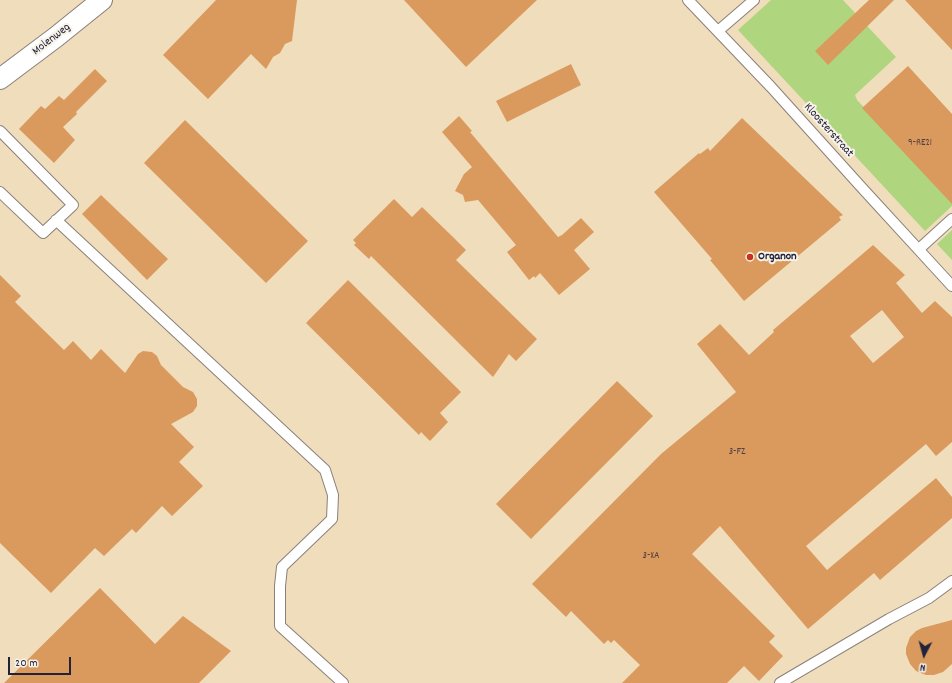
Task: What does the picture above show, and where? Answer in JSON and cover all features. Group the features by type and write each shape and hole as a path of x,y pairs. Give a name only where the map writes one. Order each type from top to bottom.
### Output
{"street":[{"name":"Molenweg","path":"0,79 102,0"}],"lane":[{"name":"Kloosterstraat","path":"688,0 771,87 952,286"},
{"path":"718,31 754,0"},
{"path":"0,131 73,205 43,232 0,192"},
{"path":"918,250 952,219"},
{"path":"56,220 325,470 333,495 332,519 282,567 280,586 280,626 343,683"},
{"path":"780,683 889,619 929,598 952,581"}],"green space":[{"path":"771,0 843,0 896,57 855,95 857,100 952,200 952,206 925,231 738,30"},
{"path":"952,230 952,260 937,244"}],"building":[{"path":"216,0 297,0 292,41 285,44 280,53 273,57 266,69 251,54 208,99 163,55"},
{"path":"404,0 537,0 466,67"},
{"path":"869,0 894,0 828,65 815,51"},
{"path":"905,0 952,0 952,50"},
{"path":"571,64 581,85 507,122 496,101"},
{"path":"908,66 952,114 952,204 862,108"},
{"path":"95,69 107,81 63,127 75,140 54,163 19,129 41,106 45,109 59,96 64,100"},
{"path":"459,116 472,131 470,132 558,237 581,218 594,232 574,250 590,269 559,295 540,273 535,278 534,276 529,280 507,252 516,245 478,200 465,202 463,195 455,191 464,174 472,167 442,132"},
{"path":"742,118 843,215 839,217 841,220 744,301 710,260 712,259 654,192 699,153 700,154 708,148 710,151"},
{"path":"185,120 308,241 266,283 144,163"},
{"path":"101,195 168,259 147,280 82,214"},
{"path":"394,199 412,217 422,207 455,239 466,250 456,260 537,339 516,361 509,354 493,377 371,256 369,259 354,245 356,243 353,240"},
{"path":"873,245 905,275 896,283 922,313 935,301 952,317 952,442 936,456 926,444 806,546 827,570 936,478 952,497 952,518 880,580 874,573 808,629 720,526 692,554 775,636 769,642 783,656 759,681 744,666 727,683 622,683 640,665 614,640 611,643 608,640 604,644 571,611 566,617 532,584 661,454 736,392 697,344 720,324 749,355 774,332 773,330","holes":["882,310 904,337 873,363 850,336"]},
{"path":"0,275 21,296 15,302 64,350 73,341 91,360 101,349 125,373 138,354 143,351 152,352 157,356 161,365 183,387 193,392 197,399 197,406 193,412 171,424 194,447 179,462 203,486 172,516 162,506 136,533 132,529 104,556 95,548 51,593 0,543"},
{"path":"348,280 461,392 440,413 448,422 430,441 421,432 419,435 306,323"},
{"path":"617,381 653,416 531,539 496,504"},
{"path":"100,588 155,644 183,616 231,651 199,683 4,683"},
{"path":"952,620 952,664 943,672 934,675 926,675 916,671 910,664 906,654 906,648 910,637 922,628"}],"place":[{"name":"Organon","path":"750,257"}]}
